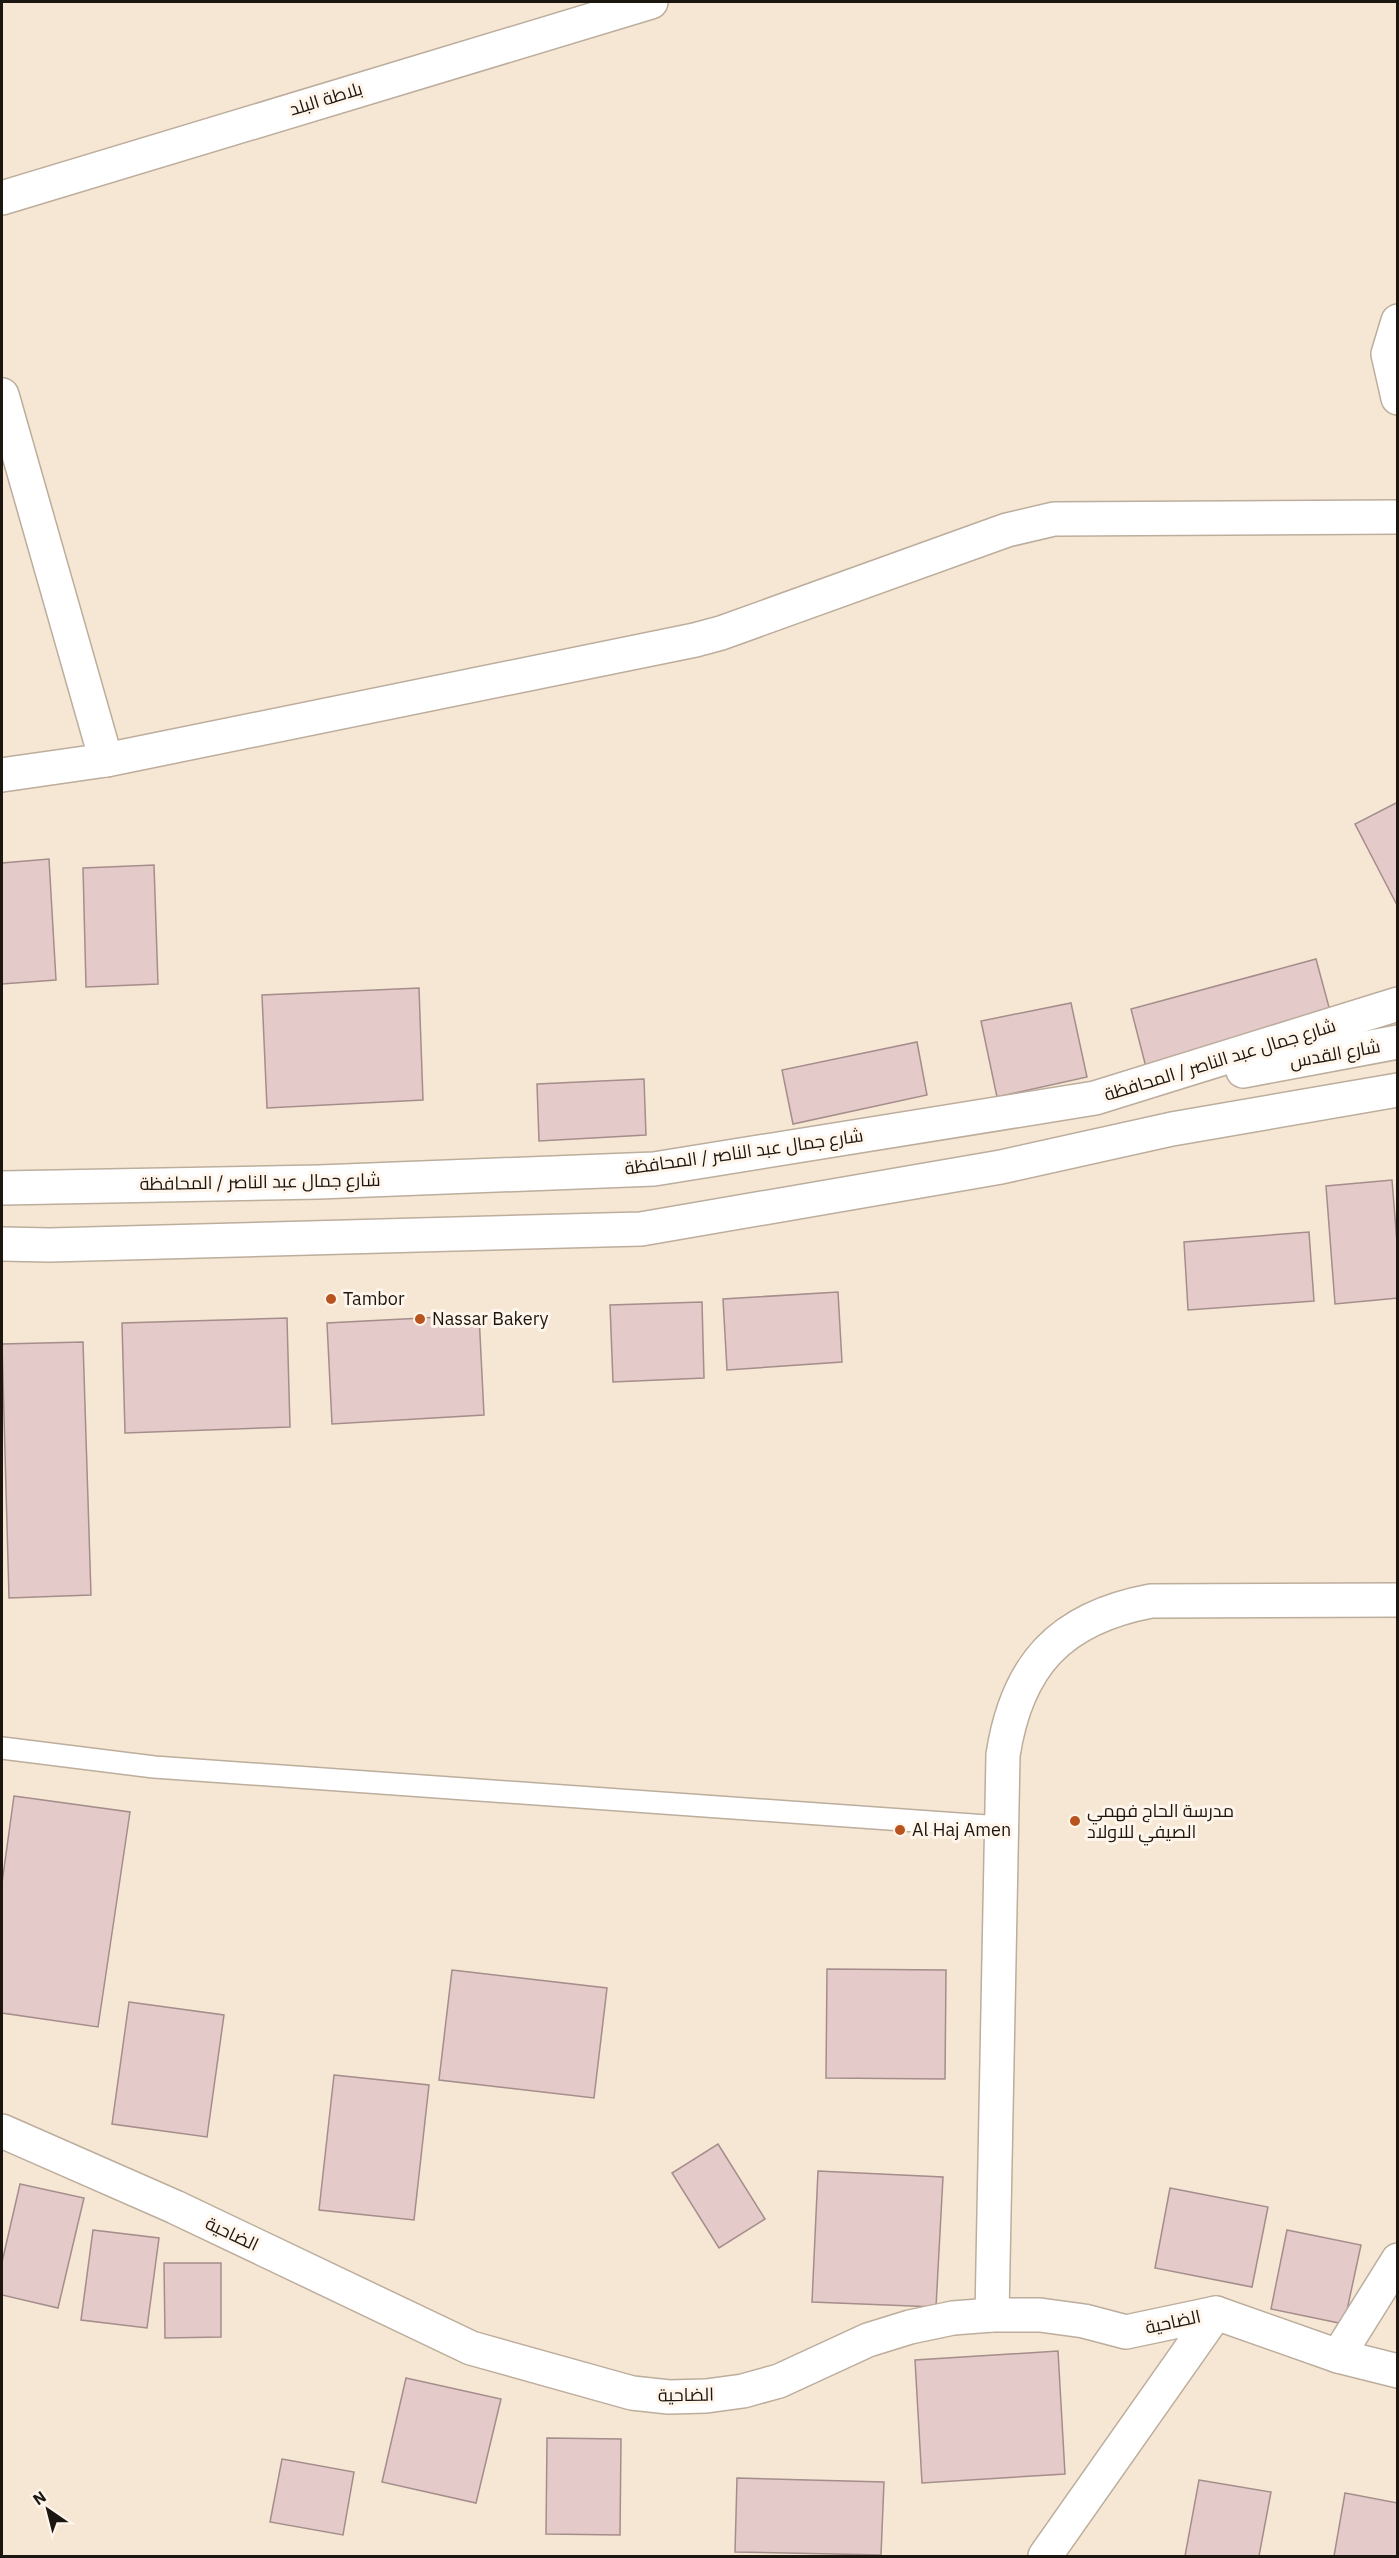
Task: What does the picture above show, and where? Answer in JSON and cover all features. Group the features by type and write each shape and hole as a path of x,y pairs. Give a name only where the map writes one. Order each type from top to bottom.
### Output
{"street":[{"name":"بلاطة البلد","path":"2,198 641,3"},
{"path":"1398,321 1388,354 1398,398"},
{"path":"2,395 106,760"},
{"path":"2,775 106,760 695,640 721,633 1007,530 1054,519 1398,517"},
{"name":"شارع جمال عبد الناصر / المحافظة","path":"2,1188 319,1182 654,1168 1095,1098 1398,1004"},
{"name":"شارع القدس","path":"1095,1098 1398,1042"},
{"path":"2,1244 50,1245 641,1229 1000,1167 1172,1129 1398,1090"},
{"path":"992,2315 1003,1755 1008,1722 1017,1695 1044,1656 1072,1630 1096,1616 1123,1606 1151,1601 1398,1600"},
{"name":"الضاحية","path":"2,2131 175,2207 471,2348 632,2394 669,2397 706,2396 743,2391 779,2381 868,2340 910,2327 953,2318 992,2315 1040,2315 1084,2321 1126,2332 1216,2313 1338,2356 1398,2371"},
{"path":"1338,2356 1398,2260"},
{"path":"1045,2556 1216,2313"}],"lane":[{"path":"2,1748 154,1767 1001,1827"}],"building":[{"path":"1398,802 1398,907 1355,824"},
{"path":"49,859 56,980 2,984 2,863"},
{"path":"154,865 158,984 86,987 83,868"},
{"path":"1316,959 1333,1022 1147,1071 1131,1009"},
{"path":"419,988 423,1100 267,1108 262,995"},
{"path":"1071,1003 1087,1077 997,1097 981,1021"},
{"path":"917,1042 927,1095 793,1124 782,1070"},
{"path":"644,1079 646,1135 539,1141 537,1084"},
{"path":"1392,1180 1398,1255 1398,1298 1335,1304 1326,1186"},
{"path":"1309,1232 1314,1301 1188,1310 1184,1242"},
{"path":"838,1292 842,1362 727,1370 723,1299"},
{"path":"702,1302 704,1378 613,1382 610,1305"},
{"path":"479,1315 484,1415 332,1424 327,1323"},
{"path":"287,1318 290,1427 125,1433 122,1323"},
{"path":"83,1342 91,1595 9,1598 2,1344"},
{"path":"14,1796 130,1812 98,2027 2,2013 2,1883"},
{"path":"827,1969 946,1970 945,2079 826,2078"},
{"path":"452,1970 607,1988 594,2098 439,2080"},
{"path":"129,2002 224,2015 207,2137 112,2124"},
{"path":"334,2075 429,2085 414,2220 319,2210"},
{"path":"718,2144 765,2219 719,2248 672,2173"},
{"path":"818,2171 943,2177 936,2307 812,2302"},
{"path":"20,2184 84,2198 58,2308 2,2295 2,2262"},
{"path":"1170,2188 1268,2207 1252,2287 1155,2268"},
{"path":"93,2230 159,2238 147,2328 81,2320"},
{"path":"1287,2230 1361,2245 1344,2324 1271,2309"},
{"path":"164,2263 221,2263 221,2337 165,2338"},
{"path":"1058,2351 1065,2474 922,2483 915,2360"},
{"path":"406,2378 501,2399 476,2503 382,2482"},
{"path":"547,2438 621,2439 620,2535 546,2534"},
{"path":"282,2459 354,2472 343,2535 270,2522"},
{"path":"737,2478 884,2482 881,2555 735,2552"},
{"path":"1199,2480 1271,2492 1259,2556 1185,2556"},
{"path":"1345,2493 1398,2503 1398,2556 1334,2556"}],"place":[{"name":"Tambor","path":"331,1299"},
{"name":"Nassar Bakery","path":"420,1319"},
{"name":"مدرسة الحاج فهمي الصيفي للاولاد","path":"1075,1821"},
{"name":"Al Haj Amen","path":"900,1830"}]}
